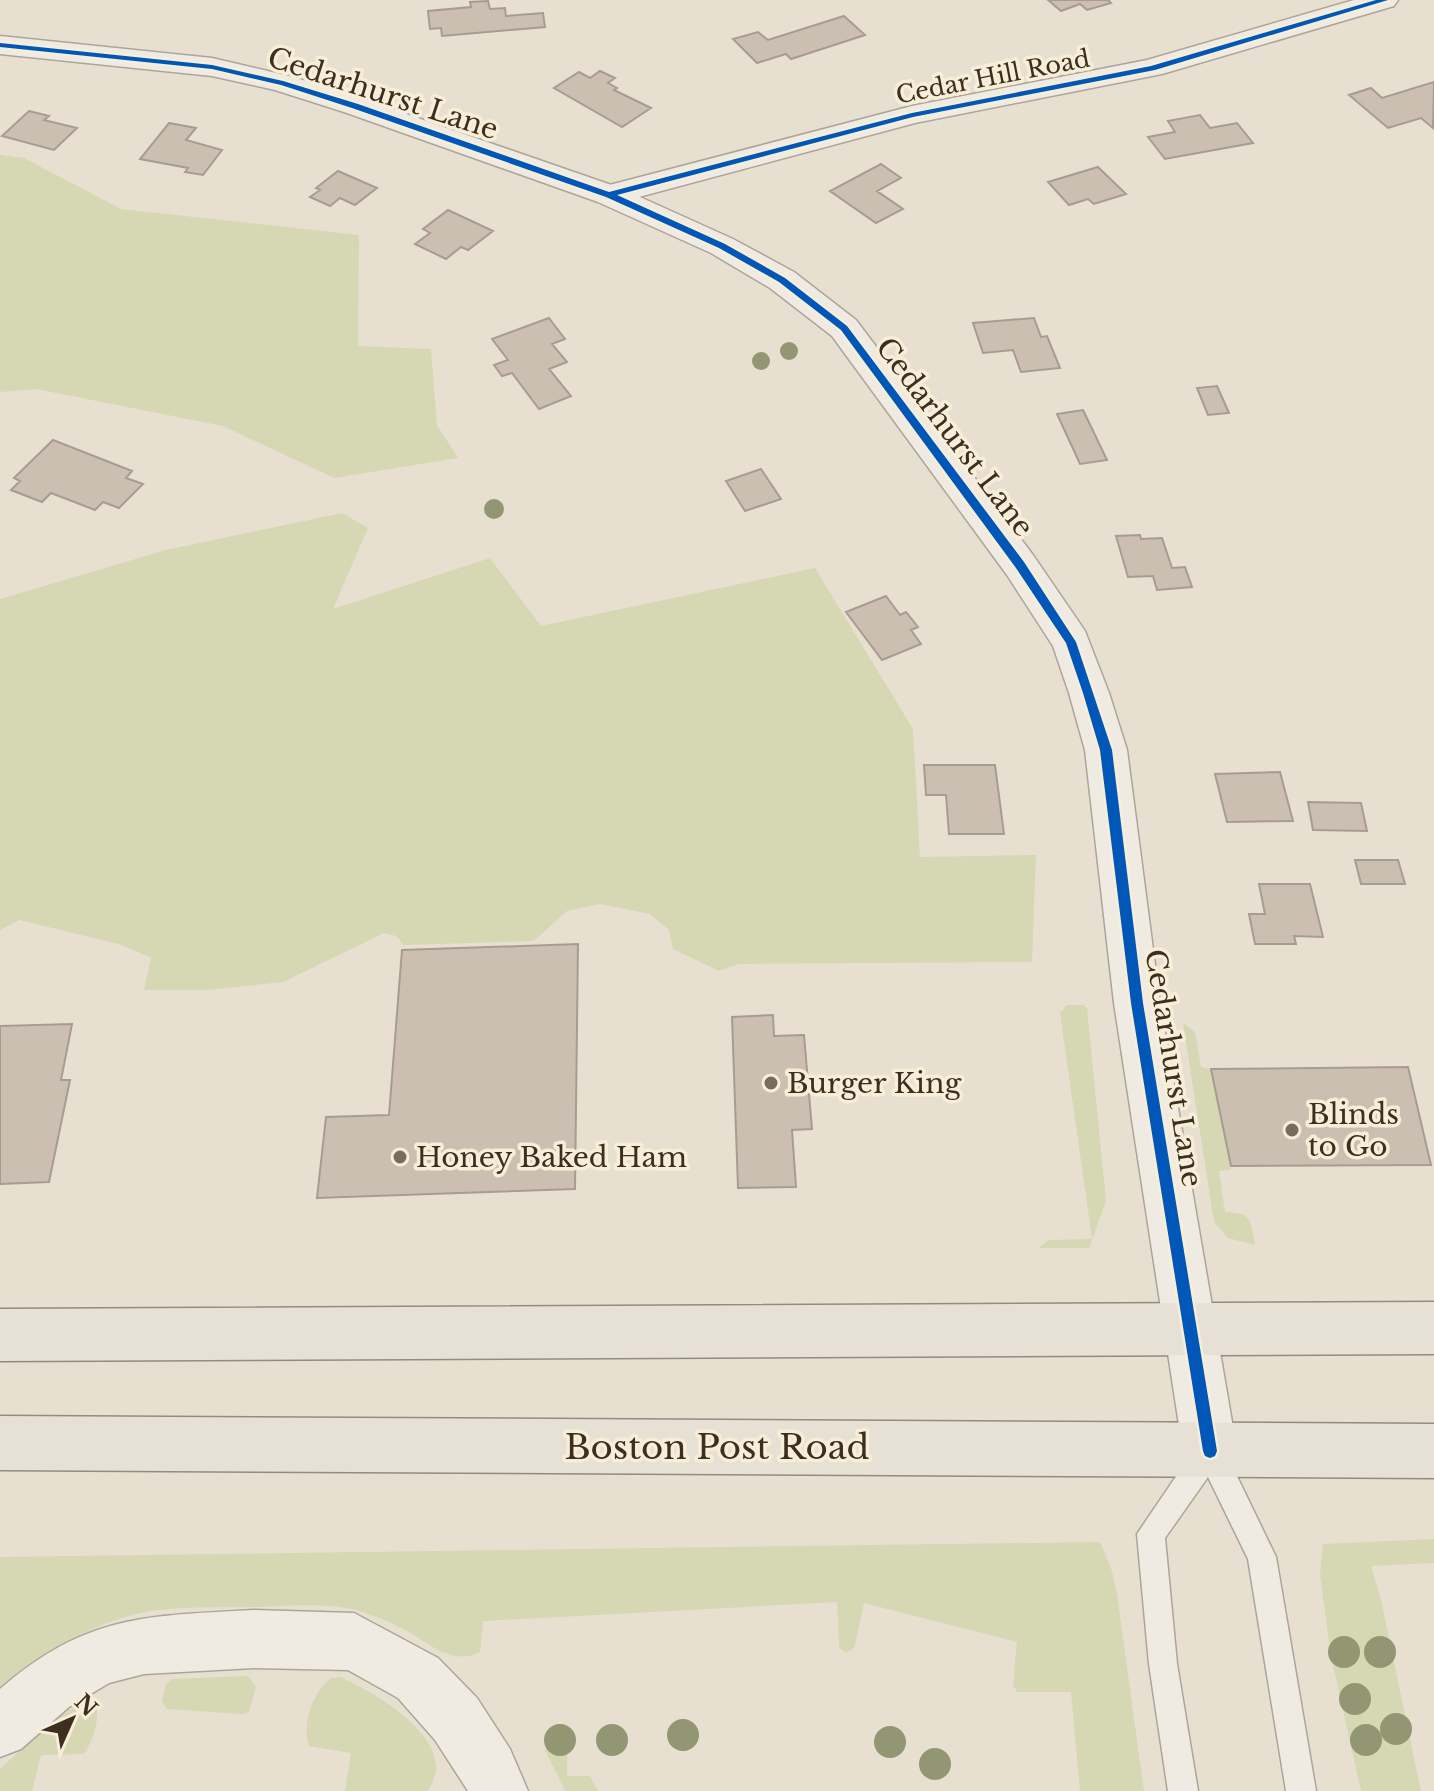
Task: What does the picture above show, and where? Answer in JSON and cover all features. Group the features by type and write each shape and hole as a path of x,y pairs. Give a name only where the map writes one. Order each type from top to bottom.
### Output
{"main road":[{"path":"0,1335 1434,1328"},
{"name":"Boston Post Road","path":"0,1443 1434,1451"}],"street":[{"name":"Cedar Hill Road","path":"609,195 912,115 1152,68 1384,0"},
{"name":"Cedarhurst Lane","path":"0,45 212,67 283,83 609,195 722,246 770,273 844,328 1020,565 1071,642 1106,750 1137,1003 1210,1451"},
{"path":"0,1728 48,1686 98,1657 144,1645 254,1639 354,1642 418,1678 456,1719 489,1770 498,1791"}],"lane":[{"path":"1183,1791 1163,1664 1151,1534 1210,1451 1262,1557 1301,1791"}],"green space":[{"path":"0,155 24,158 121,209 359,235 358,346 431,349 437,425 458,458 334,478 223,426 36,389 0,392"},
{"path":"342,513 368,528 333,609 490,558 541,626 815,568 913,729 920,857 1036,855 1032,962 739,964 719,971 673,949 669,930 650,914 600,904 567,911 534,941 404,945 396,936 384,933 283,982 208,990 144,990 151,958 119,944 19,920 0,930 0,599 166,550"},
{"path":"1067,1005 1087,1008 1106,1201 1089,1248 1039,1248 1048,1240 1092,1239 1060,1013"},
{"path":"1183,1023 1195,1032 1201,1067 1211,1069 1231,1170 1219,1171 1225,1212 1241,1214 1249,1220 1255,1245 1228,1238 1214,1222"},
{"path":"1434,1539 1434,1563 1371,1566 1421,1791 1361,1791 1331,1656 1320,1575 1323,1544"},
{"path":"1100,1542 1117,1594 1144,1791 1080,1791 1071,1692 1017,1692 1013,1685 1017,1642 864,1603 854,1648 846,1653 839,1647 837,1602 483,1621 480,1652 469,1656 440,1651 384,1620 341,1607 306,1605 159,1610 125,1617 86,1632 33,1663 0,1688 0,1557"},
{"path":"248,1676 256,1687 249,1712 167,1709 162,1701 166,1684 172,1679"},
{"path":"340,1677 394,1708 425,1738 434,1756 435,1773 427,1791 345,1791 351,1753 309,1746 308,1718 314,1700 324,1684 331,1678"},
{"path":"89,1699 94,1701 97,1721 84,1754 41,1755 32,1791 0,1791 0,1769 52,1721"},
{"path":"568,1725 567,1776 590,1776 598,1791 565,1791 545,1750 554,1731"}],"building":[{"path":"1048,0 1108,0 1111,3 1087,10 1080,4 1061,11"},
{"path":"488,1 490,9 505,8 506,16 543,13 545,27 442,36 441,28 430,29 428,11 471,7 470,2"},
{"path":"844,16 865,35 791,59 786,54 757,63 733,39 758,32 768,40"},
{"path":"600,71 615,78 608,83 617,88 614,90 651,108 622,127 554,88 579,72 590,78"},
{"path":"1434,82 1433,128 1421,118 1388,128 1349,95 1371,88 1382,98"},
{"path":"29,111 49,116 44,120 77,128 54,150 2,136"},
{"path":"1200,115 1210,128 1237,123 1253,143 1165,159 1148,137 1175,132 1168,121"},
{"path":"169,123 196,128 186,140 222,150 203,175 185,172 188,168 140,159"},
{"path":"881,164 901,178 877,191 903,209 876,223 830,191"},
{"path":"1098,167 1126,194 1094,204 1088,199 1069,205 1048,182"},
{"path":"338,171 377,188 355,205 340,198 330,206 310,197 320,190 316,188"},
{"path":"448,210 493,231 468,250 461,247 446,259 415,244 430,233 423,229"},
{"path":"549,318 565,339 552,344 567,362 549,369 571,396 539,409 512,373 502,376 494,365 508,360 492,339"},
{"path":"1034,318 1041,337 1047,336 1060,368 1021,372 1013,350 983,353 973,323"},
{"path":"1217,386 1229,413 1208,415 1197,388"},
{"path":"1083,410 1107,460 1080,464 1057,414"},
{"path":"53,440 132,471 126,478 143,484 119,508 103,502 95,510 51,493 42,502 11,490 20,481 14,478"},
{"path":"761,469 781,499 745,511 726,481"},
{"path":"1140,535 1141,539 1162,538 1172,568 1185,567 1192,587 1157,590 1153,576 1128,577 1116,536"},
{"path":"886,596 900,615 906,612 918,627 911,630 921,644 882,660 846,612"},
{"path":"924,765 995,765 1004,834 949,834 946,795 926,795"},
{"path":"1280,772 1293,821 1227,822 1215,774"},
{"path":"1308,802 1361,803 1367,831 1313,830"},
{"path":"1355,860 1398,860 1405,884 1361,884"},
{"path":"1259,884 1310,884 1323,937 1294,936 1296,944 1255,944 1249,914 1265,914"},
{"path":"578,944 575,1189 317,1198 326,1117 389,1115 402,950"},
{"name":"Burger King","path":"773,1015 774,1036 804,1035 812,1129 792,1130 796,1187 738,1188 732,1017"},
{"path":"72,1024 61,1080 70,1080 49,1182 0,1184 0,1026"},
{"path":"1408,1067 1431,1165 1231,1166 1211,1069"}],"cycle path":[{"path":"609,195 912,115 1152,68 1384,0"},
{"path":"0,45 212,67 283,83 355,106 609,195 722,246 782,280 844,328 1020,565 1071,642 1089,693 1106,750 1137,1003 1210,1451"}],"place":[{"name":"Burger King","path":"771,1083"},
{"name":"Blinds to Go","path":"1292,1130"},
{"name":"Honey Baked Ham","path":"400,1157"}]}
